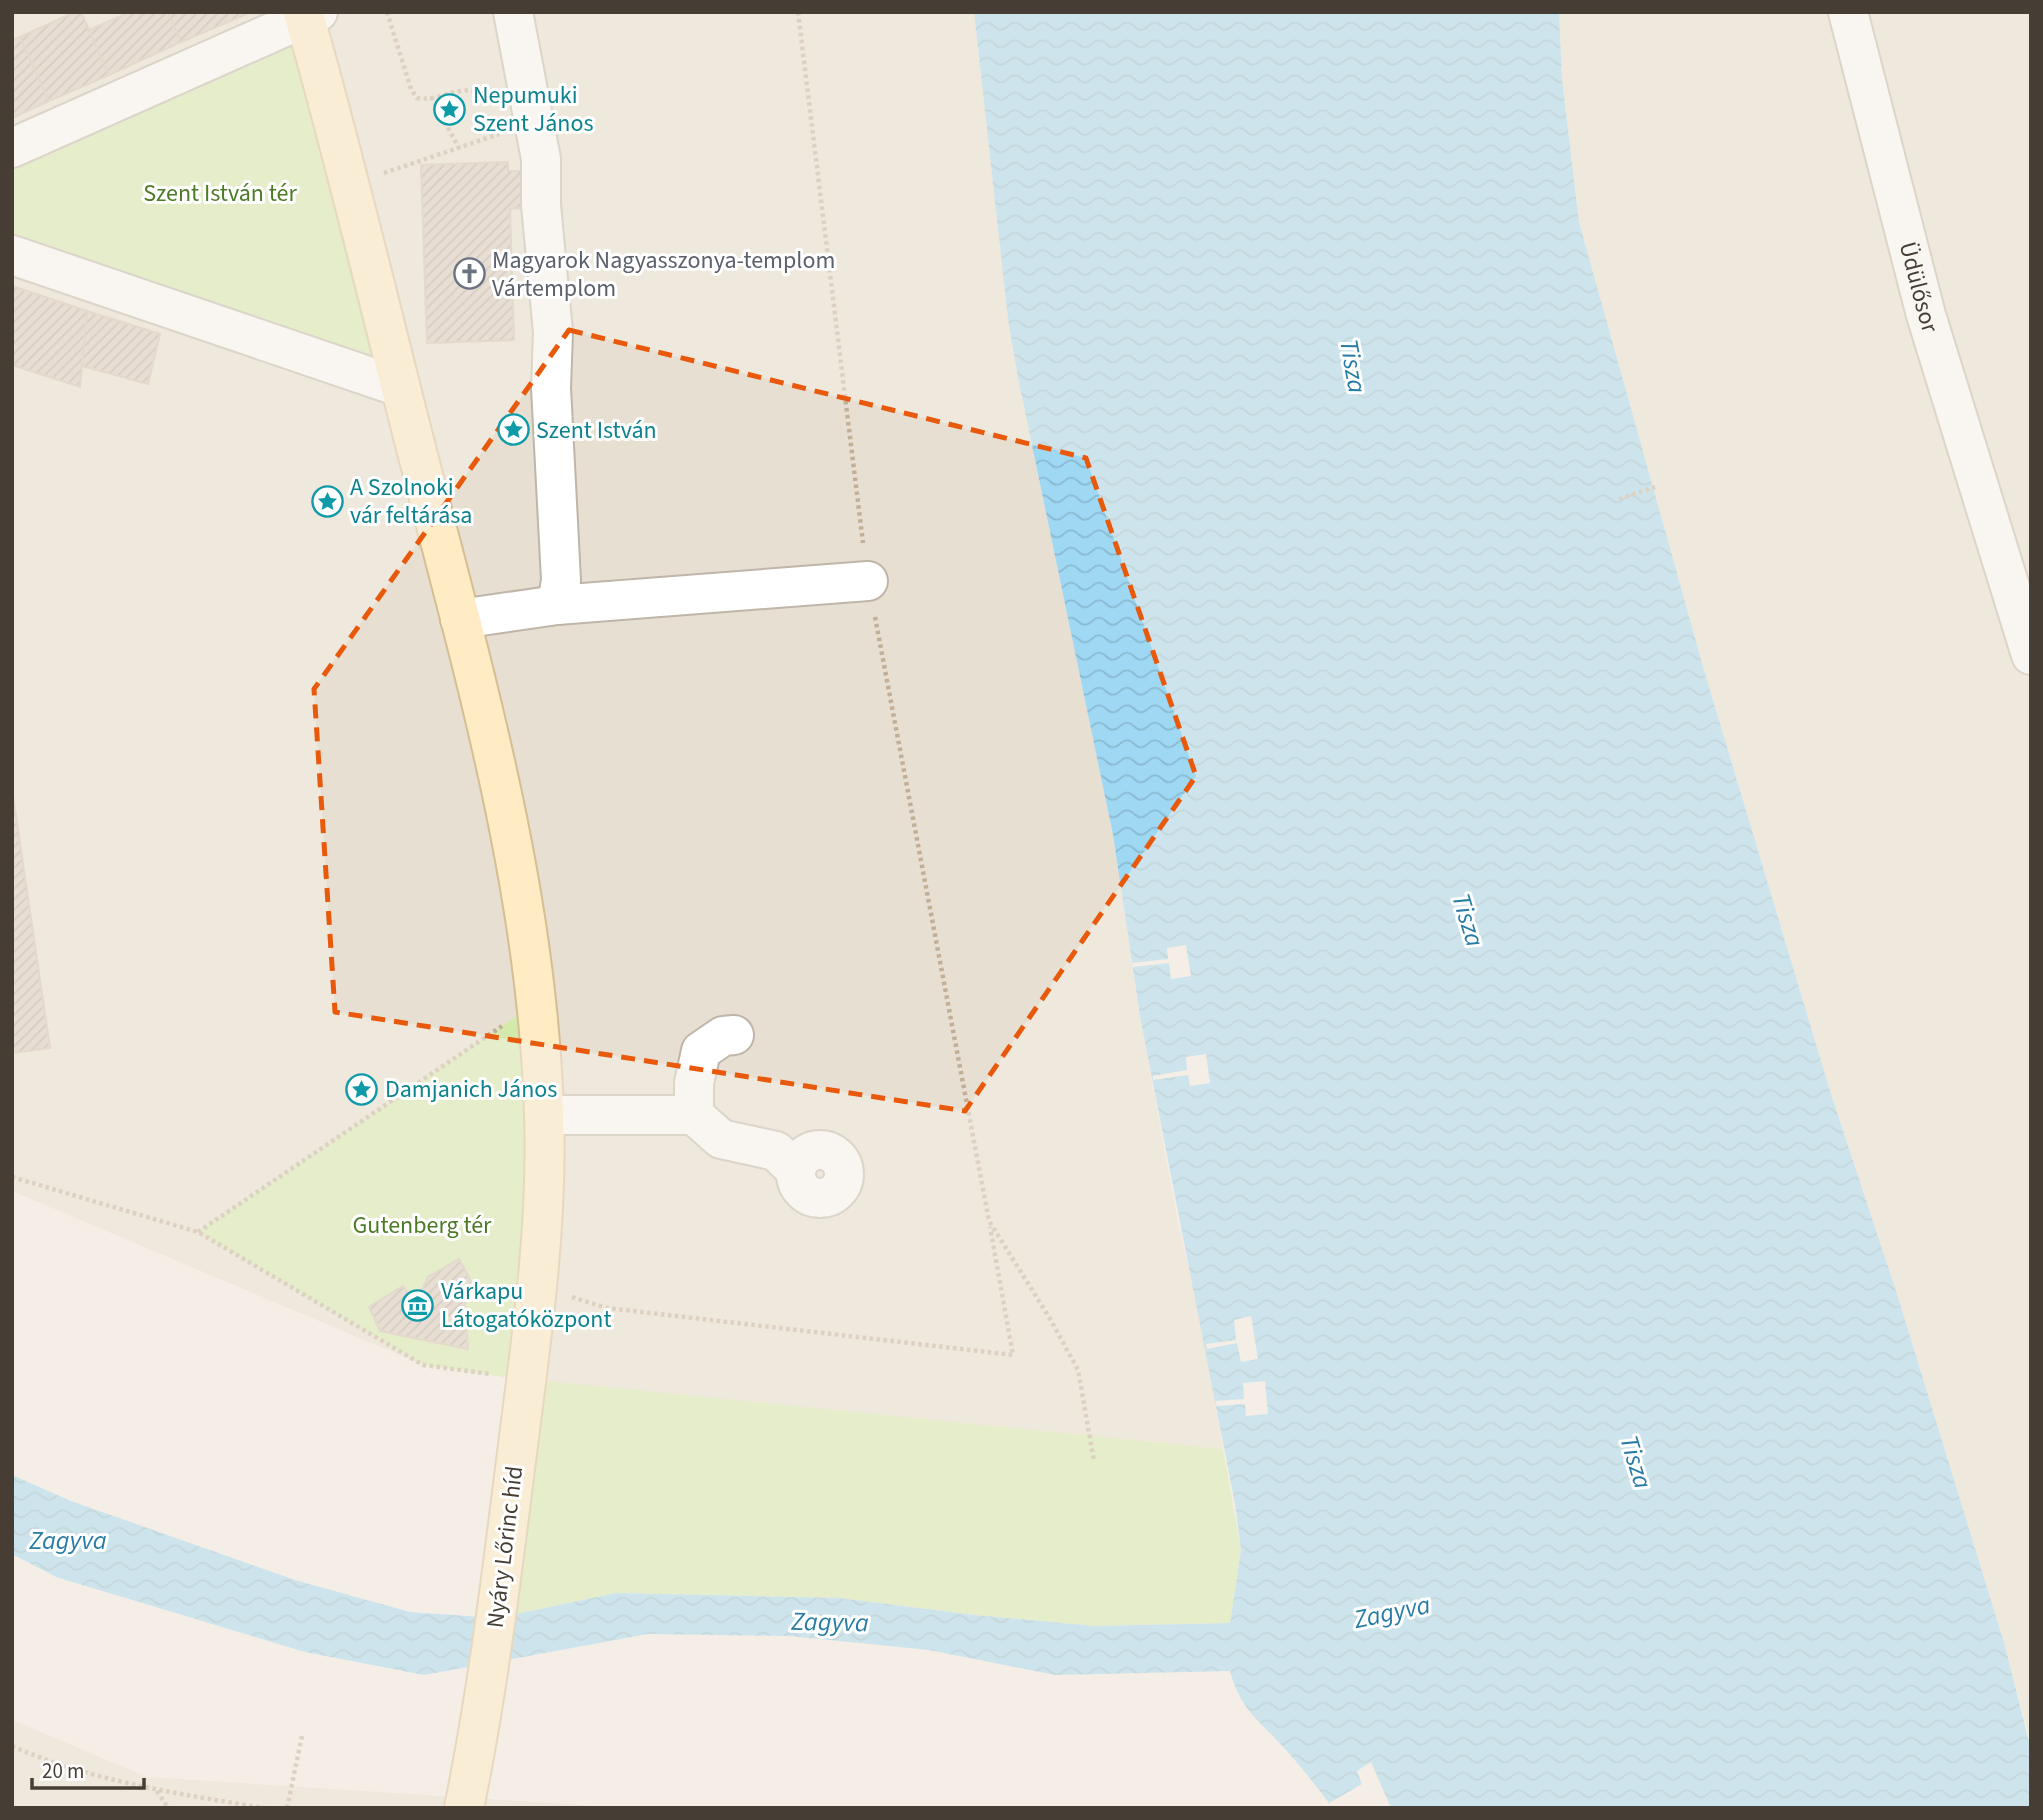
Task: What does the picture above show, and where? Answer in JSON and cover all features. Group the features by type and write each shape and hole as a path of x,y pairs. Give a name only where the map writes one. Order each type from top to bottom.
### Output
{"main road":[{"path":"309,14 347,185 460,619 512,841 537,1002 545,1115 544,1210 526,1380"},
{"name":"Nyáry Lőrinc híd","path":"464,1808 484,1715 526,1380"}],"street":[{"path":"513,12 539,138 552,331 551,388 561,580 556,606"},
{"name":"Üdülősor","path":"1848,12 1926,315 2015,554 2031,654"},
{"path":"12,148 309,14"},
{"path":"12,255 400,387"},
{"path":"460,619 556,606 868,581"},
{"path":"694,1115 694,1083 701,1051 723,1036 734,1035"},
{"path":"545,1115 694,1115 720,1139 776,1150 796,1171"}],"path":[{"path":"387,12 413,94 417,98 457,90 473,90 492,99"},
{"path":"607,1308 1013,1355 868,581 798,12"},
{"path":"431,97 459,148"},
{"path":"347,185 509,130 539,138"},
{"path":"1619,499 1655,486"},
{"path":"198,1232 537,1002"},
{"path":"12,1177 198,1232 424,1365 526,1380"},
{"path":"989,1222 1049,1317 1078,1370 1094,1461"},
{"path":"287,1808 302,1736"},
{"path":"12,1746 41,1759 156,1790 264,1808"},
{"path":"156,1790 168,1808"}],"highlighted area":[{"path":"569,330 1086,458 1196,776 965,1111 335,1012 314,689"}],"shaded area":[{"path":"12,12 974,12 1008,319 1018,378 1113,835 1141,1022 1177,1218 1206,1344 1223,1449 526,1380 423,1365 12,1191"},
{"path":"1559,12 2031,12 2031,1743 2005,1646 1897,1294 1830,1091 1704,670 1579,222 1562,79"},
{"path":"12,1720 147,1777 627,1808 12,1808"}],"green space":[{"name":"Szent István tér","path":"305,18 400,387 12,255 12,148"},
{"name":"Gutenberg tér","path":"537,1002 526,1379 1223,1449 1241,1550 1230,1623 1095,1626 975,1615 839,1598 616,1593 497,1618 526,1380 423,1365 198,1232"}],"water":[{"path":"974,12 1559,12 1562,79 1579,222 1704,670 1830,1091 1897,1294 2005,1646 2031,1749 2031,1808 1333,1808 1297,1763 1245,1706 1230,1671 1055,1675 929,1650 789,1636 648,1634 424,1675 305,1652 56,1577 12,1554 12,1475 71,1501 295,1580 410,1612 497,1618 616,1593 839,1598 975,1615 1095,1626 1230,1623 1241,1550 1235,1504 1141,1022 1113,835 1018,378 1008,319"}],"pier":[{"path":"1186,945 1191,976 1171,979 1169,963 1133,967 1132,963 1168,959 1167,948"},
{"path":"1206,1054 1210,1083 1190,1086 1188,1075 1153,1080 1153,1076 1187,1070 1186,1057"},
{"path":"1251,1316 1258,1359 1241,1362 1237,1343 1207,1349 1206,1344 1236,1340 1234,1320"},
{"path":"1265,1381 1268,1414 1246,1416 1245,1404 1216,1406 1216,1401 1244,1399 1243,1383"},
{"path":"1371,1762 1391,1808 1333,1808 1329,1803 1362,1784 1357,1771"}],"building":[{"path":"75,12 81,12 109,75 49,101 20,37"},
{"path":"130,12 168,12 181,42 109,75 89,30"},
{"path":"168,12 249,12 249,13 181,42"},
{"path":"20,37 49,101 12,118 12,40"},
{"name":"Magyarok Nagyasszonya-templom Vártemplom","path":"508,162 508,171 526,171 527,208 510,209 514,340 427,343 421,165"},
{"path":"12,286 87,311 80,387 12,365"},
{"path":"87,311 160,334 148,384 82,366"},
{"path":"12,789 50,1048 12,1053"},
{"name":"Várkapu Látogatóközpont","path":"459,1259 471,1281 464,1291 468,1349 380,1331 369,1307 403,1286 416,1304 428,1277"}],"place":[{"name":"Nepumuki Szent János","path":"450,109"},
{"name":"Magyarok Nagyasszonya-templom Vártemplom","path":"469,274"},
{"name":"Szent István","path":"513,430"},
{"name":"A Szolnoki vár feltárása","path":"327,501"},
{"name":"Damjanich János","path":"362,1089"},
{"name":"Várkapu Látogatóközpont","path":"418,1305"}],"water label":[{"name":"Tisza","path":"1353,366"},
{"name":"Tisza","path":"1468,920"},
{"name":"Tisza","path":"1636,1462"},
{"name":"Zagyva","path":"68,1540"},
{"name":"Zagyva","path":"1392,1612"},
{"name":"Zagyva","path":"830,1622"}]}
